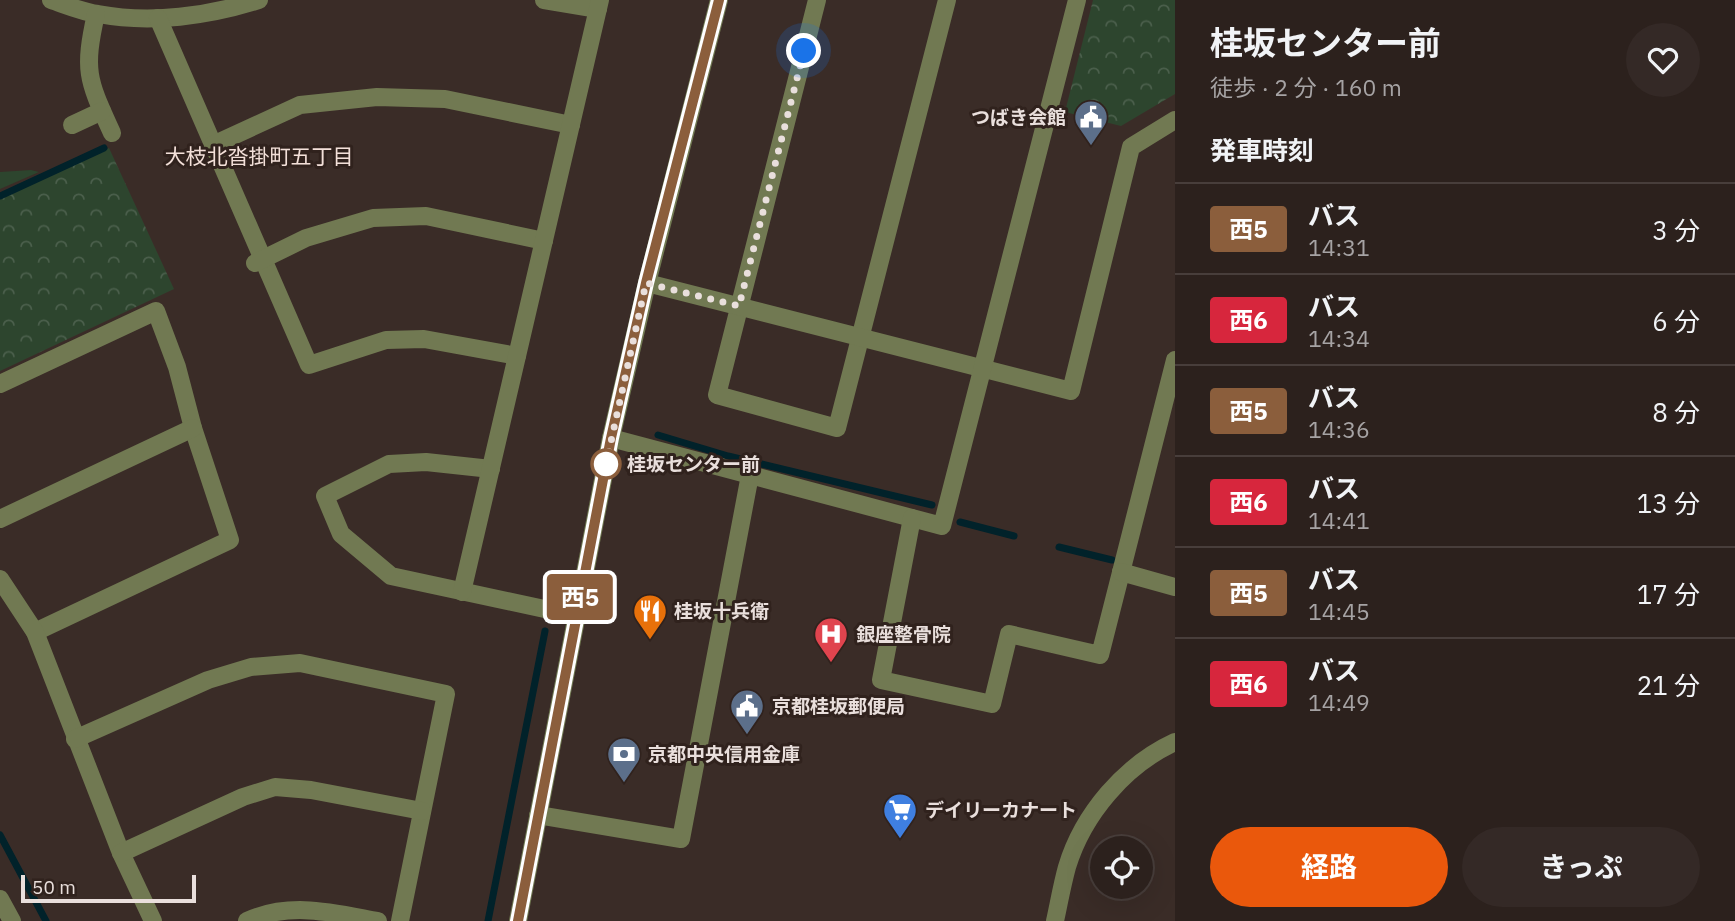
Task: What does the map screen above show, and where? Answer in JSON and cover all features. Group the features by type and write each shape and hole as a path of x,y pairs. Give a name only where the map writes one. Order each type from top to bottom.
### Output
{"street":[{"path":"51,0 96,14 158,18 212,13 259,0"},
{"path":"462,592 599,5 544,0"},
{"path":"518,921 611,438 646,283 719,0"},
{"path":"817,0 717,395 837,428 947,0"},
{"path":"611,438 942,526 1077,0"},
{"path":"96,14 88,66 94,94 112,133"},
{"path":"158,18 213,145 258,261 309,365 386,340 424,339 517,356"},
{"path":"213,145 300,105 377,97 445,99 571,125"},
{"path":"72,125 102,111"},
{"path":"646,283 1072,391 1131,147 1175,120"},
{"path":"258,261 306,238 373,218 426,216 544,241"},
{"path":"0,384 156,312 177,367 193,428 230,540 35,632"},
{"path":"912,517 881,680 992,704 1009,634 1100,655 1121,572 1168,415 1175,360"},
{"path":"0,519 193,428"},
{"path":"491,469 426,462 389,464 325,496 341,534 391,576 577,616"},
{"path":"538,815 681,839 750,475"},
{"path":"1121,572 1175,587"},
{"path":"0,579 35,632 121,853 153,921"},
{"path":"75,739 208,680 251,667 300,663 446,694 400,921"},
{"path":"1055,921 1068,866 1080,834 1100,803 1126,774 1159,749 1175,741"},
{"path":"121,853 243,797 275,787 311,790 422,811"},
{"path":"0,899 12,921"},
{"path":"247,921 286,910 312,909 378,921"}],"green space":[{"path":"1093,0 1175,0 1175,94 1121,126 1065,112"},
{"path":"109,148 174,289 0,371 0,197"},
{"path":"0,172 39,172 0,189"}],"waterway":[{"path":"0,196 104,148"},
{"path":"658,435 728,456 932,505"},
{"path":"960,522 1014,536"},
{"path":"1059,547 1112,560"},
{"path":"488,921 545,631"},
{"path":"0,835 46,921"}],"bus line":[{"name":"西5","path":"518,921 611,438 646,283 719,0"}],"place":[{"name":"つばき会館","path":"1091,147"},
{"name":"桂坂センター前","path":"606,464"},
{"name":"桂坂十兵衛","path":"650,641"},
{"name":"銀座整骨院","path":"831,664"},
{"name":"京都桂坂郵便局","path":"747,736"},
{"name":"京都中央信用金庫","path":"624,784"},
{"name":"デイリーカナート","path":"900,840"}],"district":[{"name":"大枝北沓掛町五丁目","path":"259,157"}],"route":[{"path":"606,464 646,283 739,306 804,51"}]}
